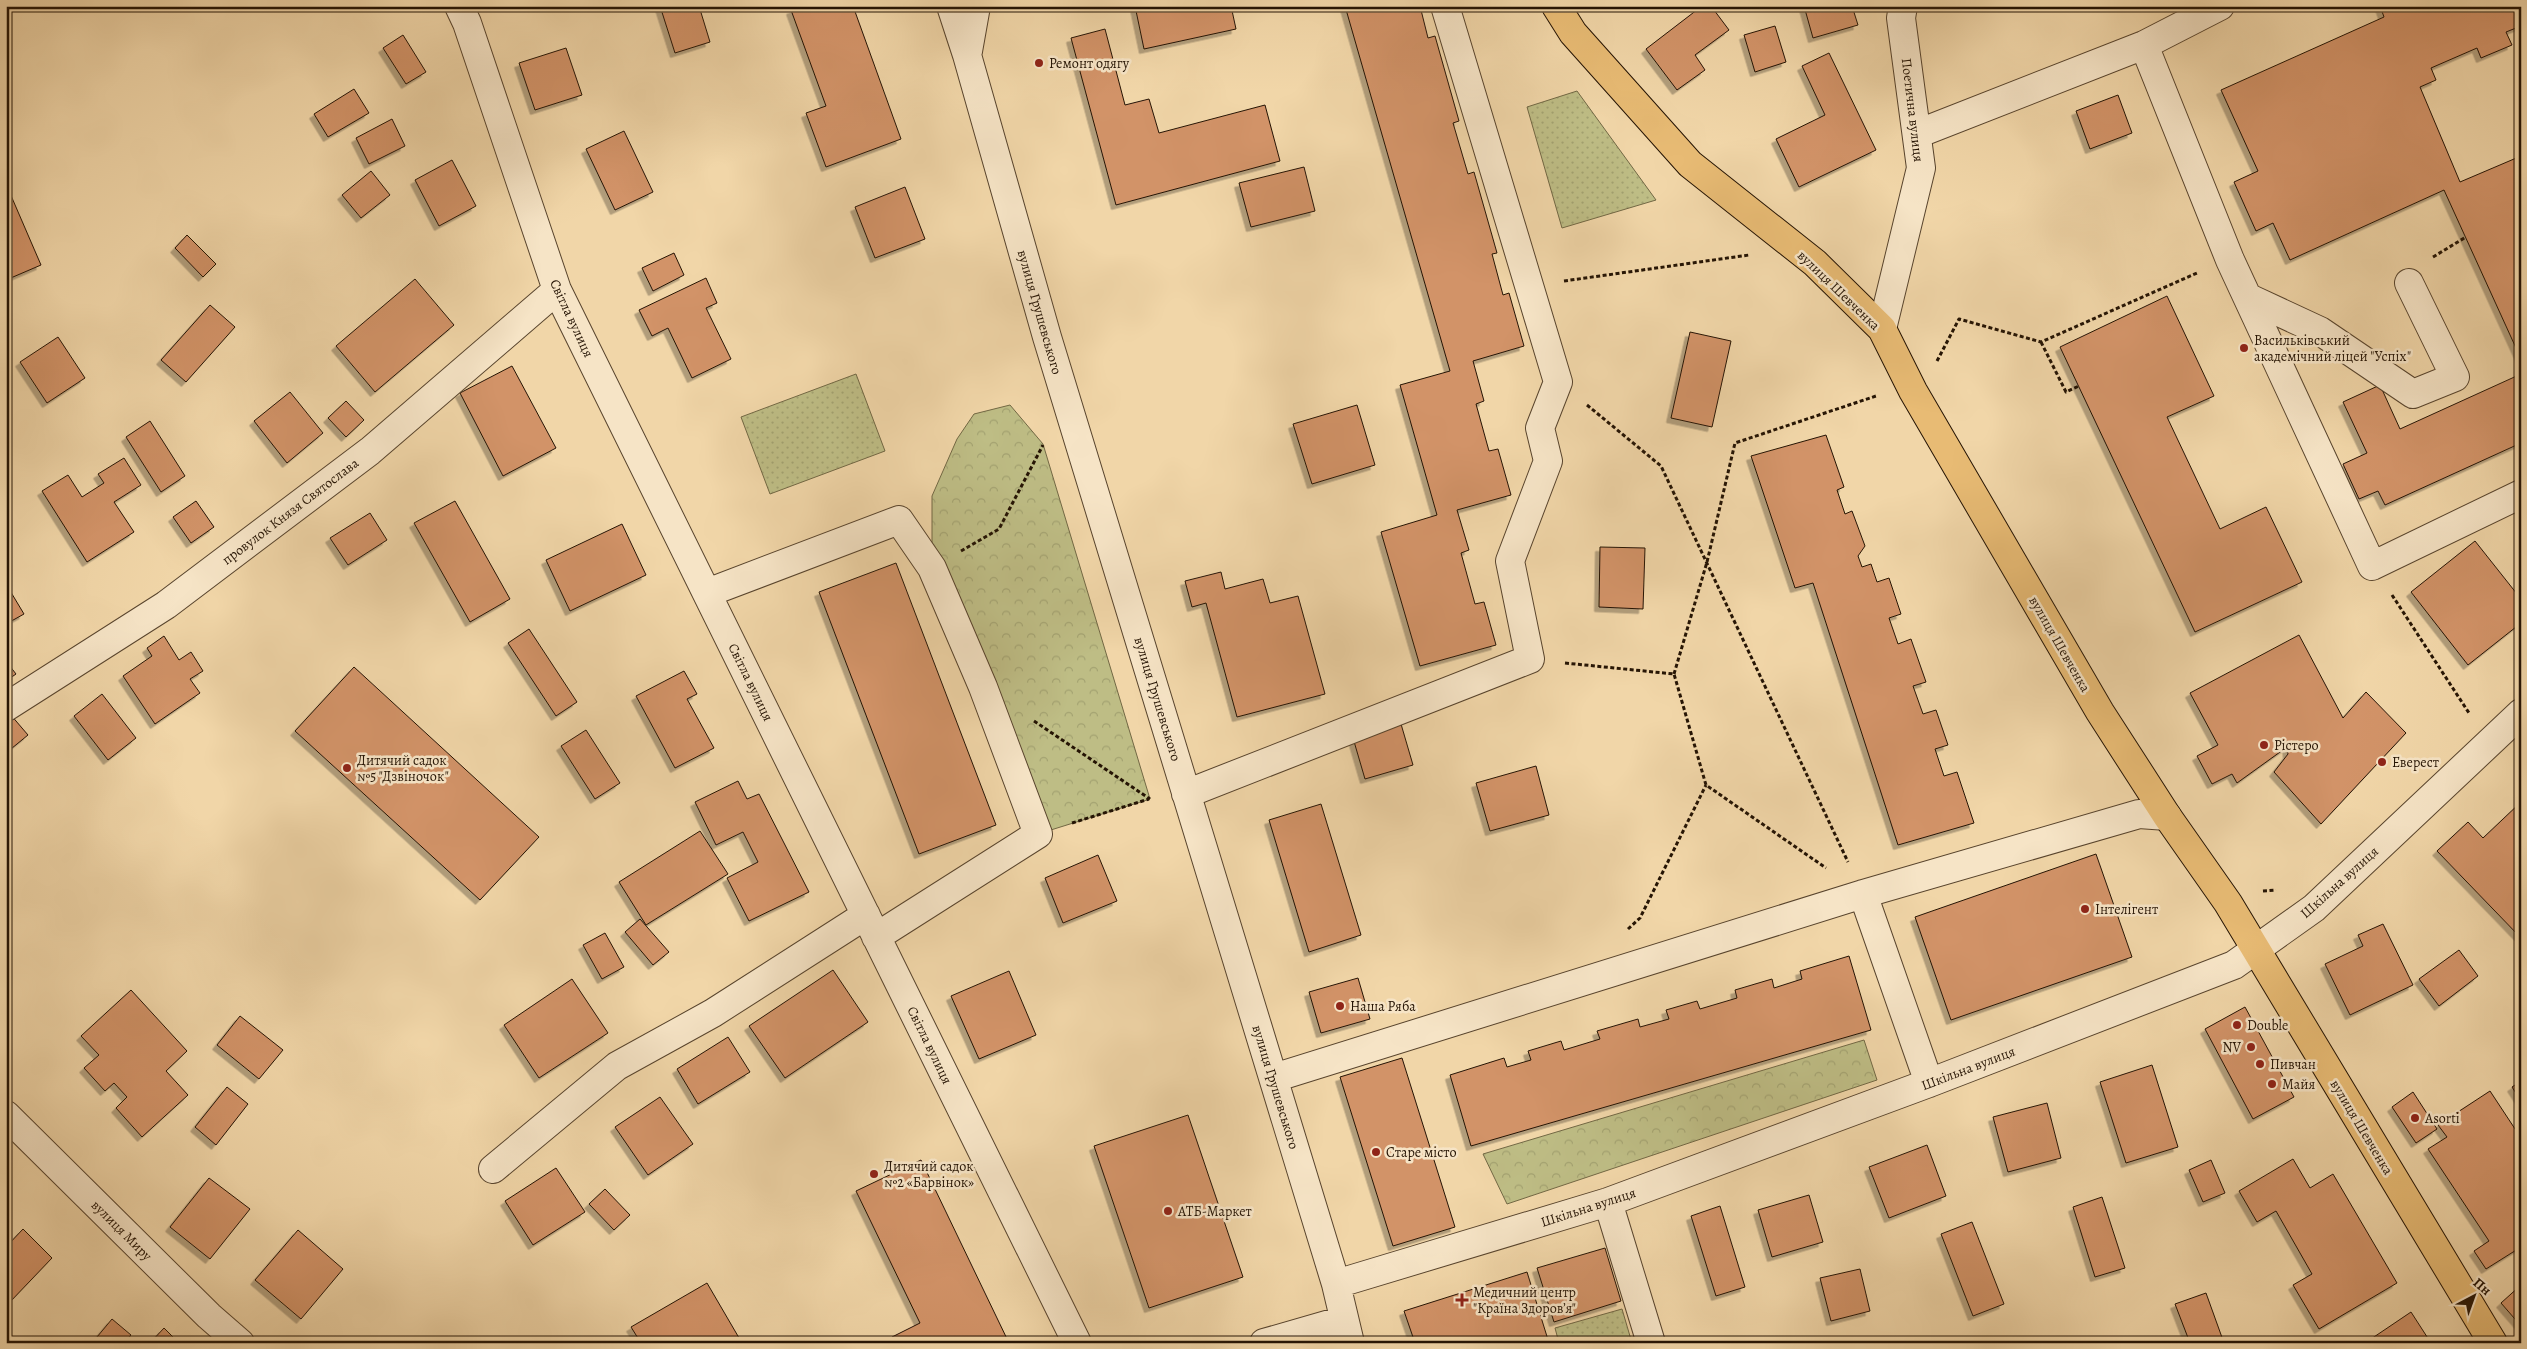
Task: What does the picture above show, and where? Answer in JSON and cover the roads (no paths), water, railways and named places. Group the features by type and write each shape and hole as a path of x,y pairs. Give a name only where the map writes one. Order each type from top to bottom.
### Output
{"main road":[{"name":"вулиця Шевченка","path":"1556,6 1573,34 1690,164 1815,264 1882,329 1913,391 2100,712 2167,816 2228,903 2493,1343"}],"street":[{"name":"Світла вулиця","path":"459,6 467,23 557,290 1077,1343"},
{"name":"вулиця Грушевського","path":"951,6 967,55 1047,337 1336,1284 1347,1331"},
{"name":"вулиця Грушевського","path":"967,55 976,6"},
{"path":"1186,794 1530,659 1510,561 1548,461 1540,428 1558,382 1445,6"},
{"name":"Поетична вулиця","path":"1882,329 1921,168 1901,18 1903,6"},
{"path":"1916,134 2144,46 2220,6"},
{"path":"2144,46 2230,260 2372,566 2521,494"},
{"path":"2249,298 2320,331 2414,394 2455,377 2409,283"},
{"name":"провулок Князя Святослава","path":"6,708 166,605 362,456 557,290"},
{"path":"492,1169 617,1066 1038,834 984,687 932,568 899,520 707,593"},
{"name":"Шкільна вулиця","path":"1336,1284 1608,1202 1929,1083 2234,965 2314,908 2521,712"},
{"path":"1274,1078 1864,894 2139,814 2167,816"},
{"path":"1864,894 1929,1083"},
{"name":"вулиця Миру","path":"6,1115 209,1316 240,1343"},
{"path":"1608,1202 1651,1343"},
{"path":"1264,1343 1347,1331"}],"place":[{"name":"Ремонт одягу","path":"1039,63"},
{"name":"Васильківський академічний ліцей \"Успіх\"","path":"2244,348"},
{"name":"Рістеро","path":"2264,745"},
{"name":"Еверест","path":"2382,762"},
{"name":"Дитячий садок №5 \"Дзвіночок\"","path":"347,768"},
{"name":"Інтелігент","path":"2085,909"},
{"name":"Наша Ряба","path":"1340,1006"},
{"name":"Double","path":"2237,1025"},
{"name":"NV","path":"2251,1047"},
{"name":"Пивчан","path":"2260,1064"},
{"name":"Майя","path":"2272,1084"},
{"name":"Asorti","path":"2415,1118"},
{"name":"Старе місто","path":"1376,1152"},
{"name":"Дитячий садок №2 «Барвінок»","path":"874,1174"},
{"name":"АТБ-Маркет","path":"1168,1211"},
{"name":"Медичний центр \"Країна Здоров’я\"","path":"1462,1300"}]}
